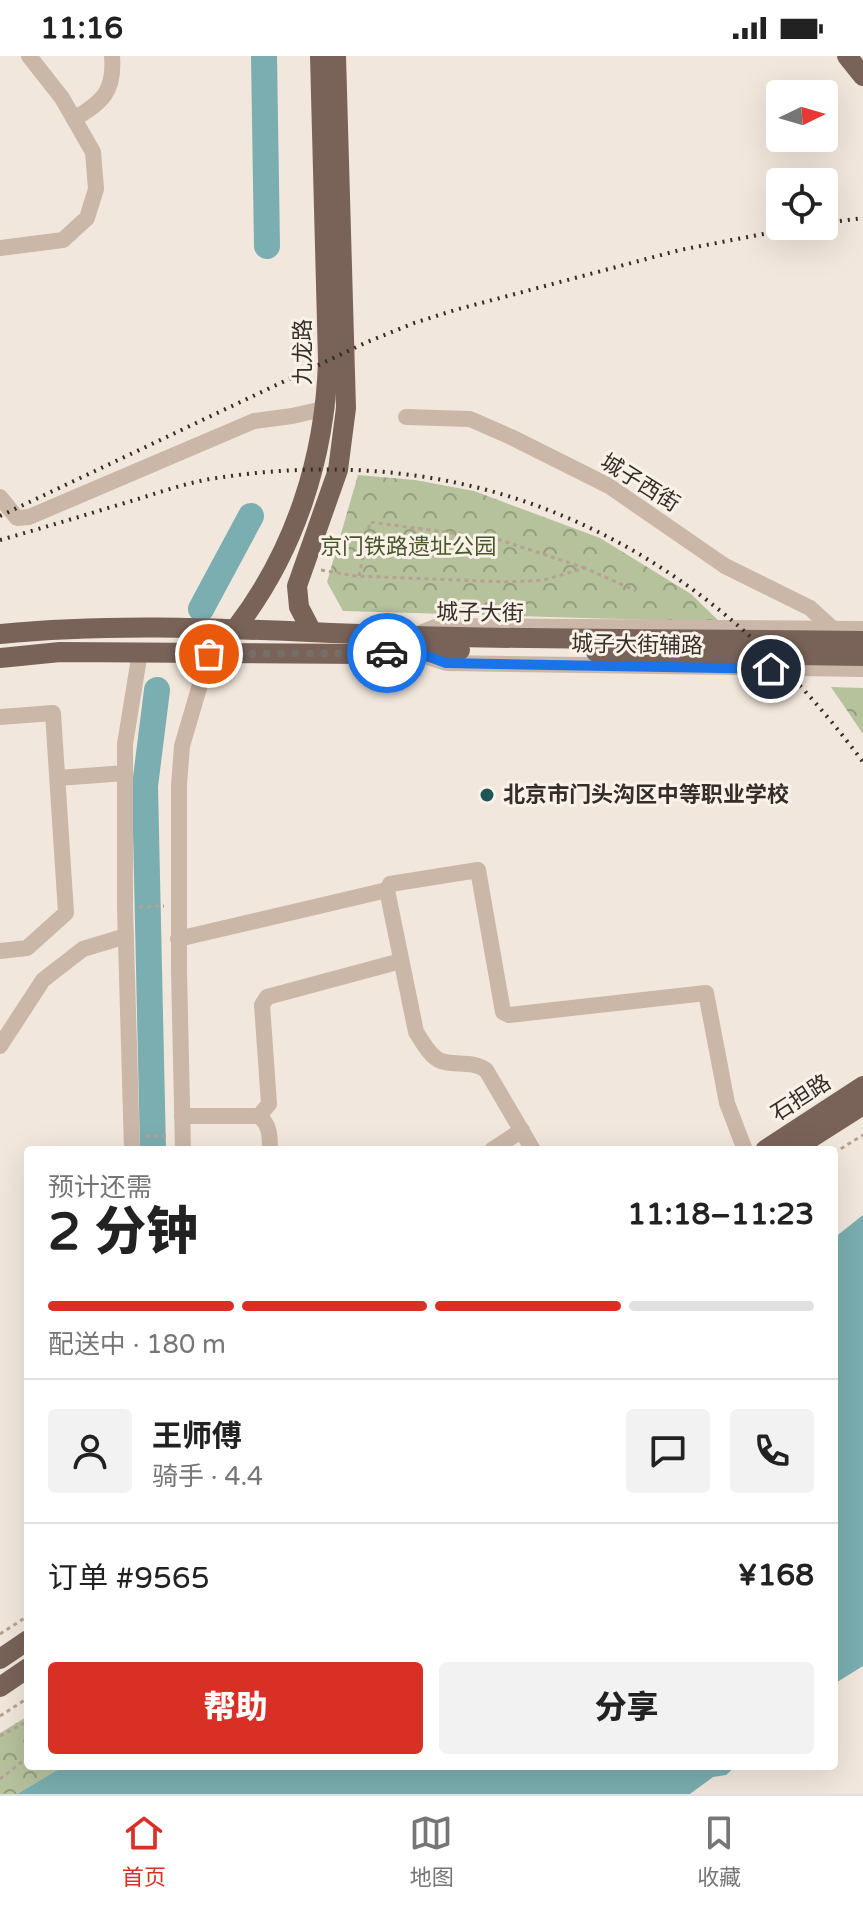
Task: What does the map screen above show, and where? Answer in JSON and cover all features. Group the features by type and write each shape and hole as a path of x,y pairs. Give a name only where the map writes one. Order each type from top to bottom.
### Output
{"main road":[{"name":"九龙路","path":"236,628 265,587 294,524 315,470 327,408 320,56"},
{"name":"九龙路","path":"312,632 298,605 297,586 338,470 346,408 336,56"},
{"path":"847,56 863,76"},
{"name":"城子大街","path":"0,634 58,628 236,628 312,632 445,649 863,656"},
{"name":"城子大街","path":"0,658 60,652 209,654 413,644 863,641"},
{"name":"石担路","path":"771,1146 863,1086"},
{"name":"石担路","path":"798,1146 863,1105"},
{"path":"0,1659 24,1643"},
{"path":"0,1687 24,1671"}],"street":[{"path":"0,248 63,240 87,218 96,189 93,152 62,98 29,56"},
{"path":"74,119 99,103 110,87 112,56"},
{"path":"0,497 17,518 29,517 254,421 327,408"},
{"name":"城子西街","path":"406,417 470,419 511,437 609,486 725,566 810,608 833,629"},
{"name":"城子大街辅路","path":"863,629 438,626 413,644 446,663 863,669"},
{"path":"132,1143 125,907 125,744 140,652"},
{"path":"182,1143 179,785 182,746 209,654"},
{"path":"0,717 53,713 66,913 27,948 0,951"},
{"path":"58,778 125,773"},
{"path":"531,1146 486,1070 476,1064 440,1061 416,1032 387,890 390,884 478,870 503,1012 509,1015 706,993 727,1103 743,1146"},
{"path":"178,939 387,890"},
{"path":"0,1046 43,980 83,949 126,936"},
{"path":"259,1116 269,1104 262,1005 267,997 401,961"},
{"path":"182,1116 259,1116 266,1122 270,1146"},
{"path":"498,1146 522,1130"}],"path":[{"path":"359,576 370,522 497,539 585,568 636,591"},
{"path":"305,568 359,576 509,582 544,580 585,568"},
{"path":"125,907 179,906"},
{"path":"838,1151 863,1135"},
{"path":"132,1143 182,1143"},
{"path":"0,1634 24,1619"},
{"path":"0,1716 24,1701"},
{"path":"0,1736 24,1723"},
{"path":"0,1779 24,1760"}],"green space":[{"name":"京门铁路遗址公园","path":"358,475 415,480 474,491 600,538 691,594 720,622 343,611 327,582"},
{"path":"831,687 863,688 863,734"},
{"path":"24,1718 24,1770 57,1770 17,1794 0,1794 0,1733"}],"water":[{"path":"863,1215 863,1666 838,1682 838,1235"},
{"path":"57,1770 732,1770 726,1775 713,1777 690,1794 17,1794"}],"waterway":[{"path":"264,56 267,246"},
{"path":"201,609 251,516"},
{"path":"153,1146 145,786 157,690"}],"railway":[{"path":"838,221 863,218"},
{"path":"0,516 367,342 414,323 680,250 766,233"},
{"path":"0,540 210,479 310,470 405,474 494,492 578,523 658,565 731,620 800,686 863,762"}],"way so far":[{"path":"209,654 387,653"}],"place":[{"name":"北京市门头沟区中等职业学校","path":"487,795"}],"route":[{"path":"387,653 413,651 446,663 771,669"}]}
